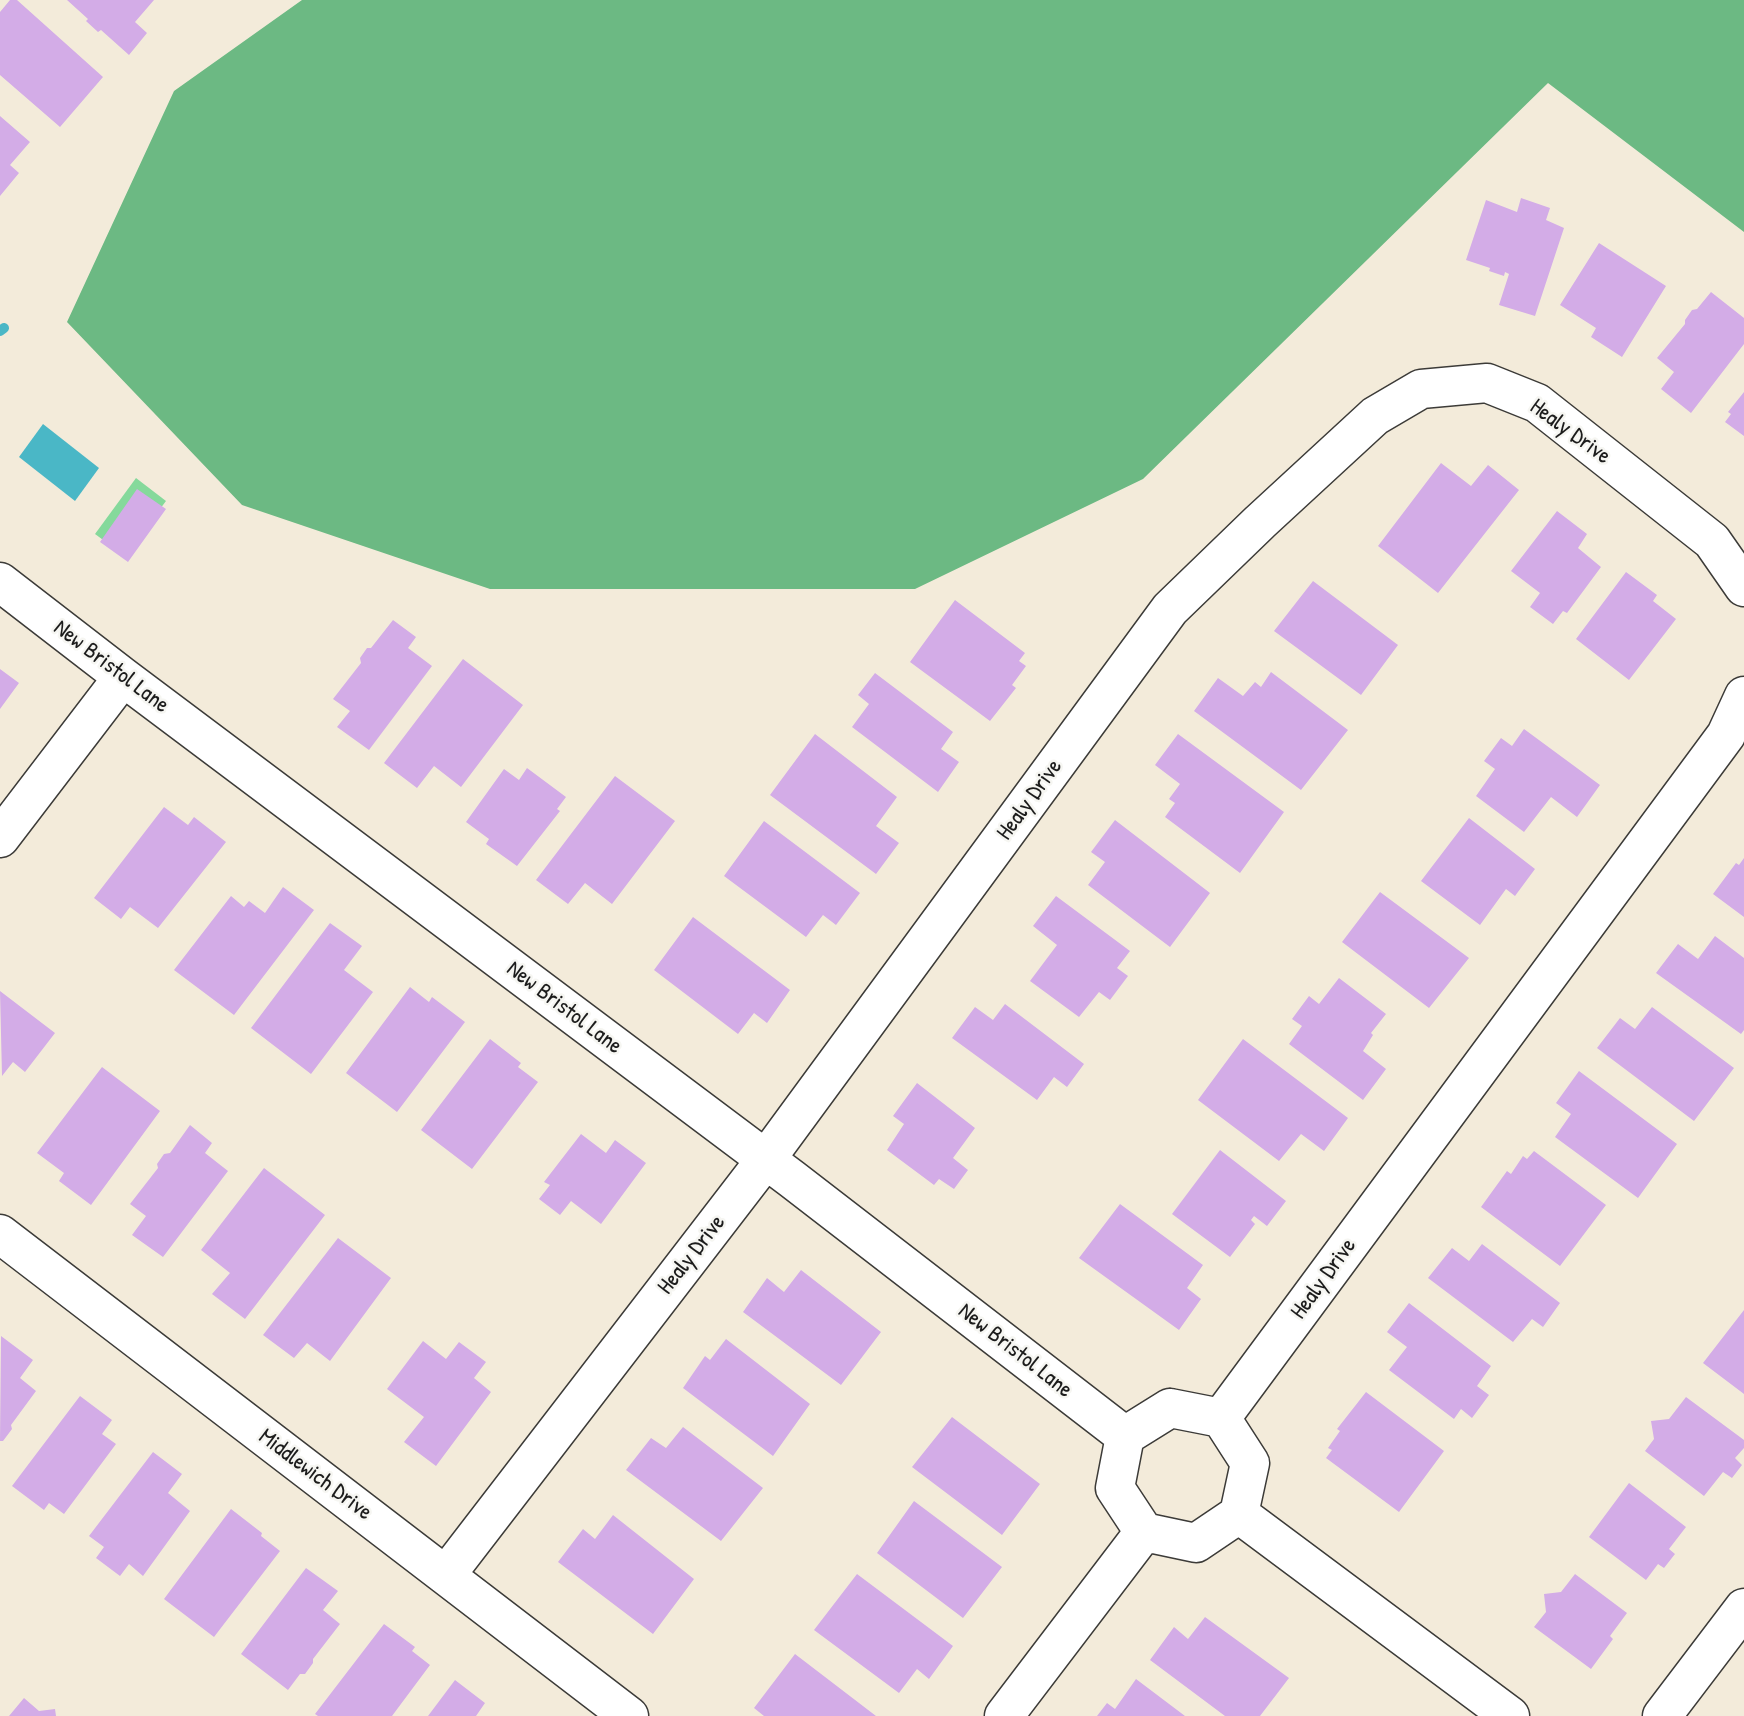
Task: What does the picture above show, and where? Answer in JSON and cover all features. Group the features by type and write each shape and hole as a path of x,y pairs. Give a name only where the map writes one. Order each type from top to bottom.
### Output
{"street":[{"name":"Healy Drive","path":"446,1575 765,1159 1170,609 1375,416 1422,389 1487,383 1537,403 1712,541 1744,587"},
{"name":"New Bristol Lane","path":"0,582 765,1159 1125,1436"},
{"path":"0,838 123,677"},
{"name":"Healy Drive","path":"1221,1418 1726,735 1744,696"},
{"name":"Middlewich Drive","path":"0,1234 629,1716"},
{"path":"1170,1408 1221,1418 1250,1463 1240,1514 1196,1543 1144,1532 1115,1488 1125,1436 1170,1408"},
{"path":"1240,1514 1510,1716"},
{"path":"1004,1716 1144,1532"},
{"path":"1662,1716 1744,1608"}],"green space":[{"path":"302,0 1744,0 1744,232 1548,83 1143,479 915,589 490,589 242,505 67,322 174,91"},
{"path":"136,478 166,501 125,556 95,534"}],"water":[{"path":"43,424 99,468 75,501 19,457"}],"building":[{"path":"10,0 17,0 103,77 60,127 0,75 0,12"},
{"path":"67,0 154,0 135,22 147,33 129,55 101,30 98,32"},
{"path":"0,116 30,142 10,165 19,173 0,196"},
{"path":"1521,198 1550,208 1546,220 1564,228 1535,316 1499,305 1509,274 1505,272 1504,276 1466,260 1486,200 1517,212"},
{"path":"1599,243 1666,286 1622,357 1591,337 1596,328 1560,305"},
{"path":"1711,292 1744,318 1744,344 1691,413 1661,389 1674,372 1657,358 1685,324 1692,310 1697,309"},
{"path":"1744,392 1744,436 1725,422 1731,414 1728,412"},
{"path":"1441,463 1471,486 1488,465 1519,490 1438,593 1378,546"},
{"path":"137,489 166,509 128,562 100,542"},
{"path":"1557,511 1587,534 1578,548 1601,567 1567,613 1563,611 1553,624 1530,607 1540,593 1511,571"},
{"path":"1626,572 1657,595 1653,601 1676,619 1629,680 1576,639"},
{"path":"1313,581 1398,645 1361,695 1274,631"},
{"path":"955,600 1025,653 1019,661 1026,666 1012,685 1016,688 990,721 910,662"},
{"path":"393,620 416,637 408,648 432,666 369,750 337,727 350,711 333,699 361,663 360,658 367,648 371,648"},
{"path":"463,659 523,705 461,787 434,766 417,788 384,763"},
{"path":"0,669 19,683 0,709"},
{"path":"1271,672 1348,730 1301,790 1194,711 1218,678 1243,696 1255,682 1261,687"},
{"path":"875,673 953,732 941,749 959,762 938,792 852,727 869,704 858,695"},
{"path":"1524,729 1600,785 1577,817 1551,797 1524,832 1476,796 1495,769 1484,761 1501,738 1512,746"},
{"path":"815,734 897,797 876,826 899,843 876,874 770,795"},
{"path":"1178,734 1284,812 1240,873 1165,817 1175,803 1169,799 1180,784 1155,765"},
{"path":"527,768 566,797 557,809 560,811 517,866 486,844 489,839 466,822 504,769 519,780"},
{"path":"615,776 675,821 612,904 585,883 568,904 536,880"},
{"path":"164,807 188,825 194,817 226,842 158,928 130,907 121,919 94,898"},
{"path":"1469,818 1535,869 1515,896 1506,889 1480,925 1421,881"},
{"path":"1115,820 1210,893 1170,947 1088,885 1105,862 1091,852"},
{"path":"764,821 860,893 836,925 823,915 806,937 724,876"},
{"path":"1744,858 1744,917 1713,894 1736,863 1739,865"},
{"path":"283,887 314,910 234,1015 174,970 231,896 244,907 249,901 265,913"},
{"path":"1380,892 1469,958 1429,1008 1342,942"},
{"path":"1056,896 1130,951 1117,968 1128,976 1110,1000 1099,992 1079,1017 1030,981 1057,945 1033,926"},
{"path":"693,917 790,990 767,1023 754,1013 738,1034 654,970"},
{"path":"330,923 362,946 344,970 373,992 311,1074 251,1028"},
{"path":"1715,936 1744,958 1744,1030 1741,1034 1656,973 1678,944 1698,959"},
{"path":"1339,978 1386,1014 1371,1033 1373,1035 1363,1051 1386,1069 1363,1100 1289,1044 1302,1026 1292,1019 1309,996 1319,1004"},
{"path":"410,987 429,1002 432,997 465,1022 397,1112 346,1073"},
{"path":"0,991 55,1033 25,1072 13,1062 2,1076"},
{"path":"1005,1004 1084,1064 1067,1087 1054,1077 1037,1100 952,1038 975,1007 993,1020"},
{"path":"1652,1007 1734,1068 1694,1121 1597,1048 1620,1018 1635,1029"},
{"path":"490,1039 521,1063 518,1067 538,1082 472,1169 421,1130"},
{"path":"1243,1039 1348,1118 1324,1151 1301,1134 1279,1161 1198,1100"},
{"path":"102,1067 160,1111 91,1205 59,1181 64,1173 37,1153"},
{"path":"1579,1071 1677,1144 1638,1198 1555,1137 1571,1114 1556,1103"},
{"path":"917,1083 975,1128 953,1158 968,1170 954,1189 939,1179 934,1185 887,1150 904,1124 893,1116"},
{"path":"190,1125 212,1143 205,1153 228,1171 163,1257 132,1235 146,1216 130,1204 158,1168 157,1164 164,1154 170,1153"},
{"path":"581,1134 606,1153 615,1140 646,1163 601,1224 571,1201 560,1215 539,1199 550,1185 544,1182"},
{"path":"1220,1150 1286,1201 1267,1226 1254,1216 1251,1220 1255,1224 1230,1257 1172,1214"},
{"path":"1534,1151 1606,1205 1560,1266 1481,1207 1507,1171 1511,1174 1523,1156 1527,1159"},
{"path":"264,1168 325,1215 245,1319 212,1294 230,1273 201,1250"},
{"path":"1120,1204 1203,1265 1187,1288 1201,1299 1179,1330 1079,1258"},
{"path":"338,1238 391,1278 330,1361 307,1343 294,1358 263,1335"},
{"path":"1482,1244 1560,1303 1543,1327 1532,1319 1513,1342 1428,1278 1452,1248 1469,1261"},
{"path":"801,1270 881,1332 841,1385 743,1312 767,1278 784,1292"},
{"path":"1409,1303 1491,1366 1477,1386 1489,1395 1472,1418 1461,1409 1454,1419 1389,1370 1407,1347 1387,1332"},
{"path":"1744,1310 1744,1394 1703,1363"},
{"path":"1,1336 33,1360 20,1378 36,1391 11,1425 12,1429 3,1441 0,1441"},
{"path":"726,1339 810,1404 773,1456 683,1388 705,1356 710,1360"},
{"path":"423,1341 446,1359 459,1342 486,1362 474,1378 491,1392 436,1466 404,1442 424,1417 387,1389"},
{"path":"1366,1392 1444,1451 1399,1512 1326,1458 1332,1450 1328,1448 1340,1431 1337,1429"},
{"path":"80,1396 112,1420 102,1434 116,1444 64,1514 49,1503 44,1510 12,1486"},
{"path":"1686,1397 1744,1440 1744,1448 1735,1458 1742,1465 1732,1478 1723,1472 1704,1496 1645,1451 1654,1439 1651,1421 1669,1419"},
{"path":"952,1417 1040,1484 1002,1535 912,1467"},
{"path":"683,1427 763,1488 721,1541 626,1470 651,1438 666,1448"},
{"path":"153,1452 182,1474 168,1493 190,1511 143,1576 129,1564 120,1576 96,1558 104,1547 89,1536"},
{"path":"1629,1483 1686,1527 1669,1549 1675,1554 1664,1568 1658,1564 1646,1580 1589,1537"},
{"path":"914,1501 1002,1567 963,1618 877,1553"},
{"path":"231,1509 280,1551 214,1637 164,1599"},
{"path":"613,1515 694,1579 653,1634 558,1562 583,1529 595,1539"},
{"path":"306,1568 338,1591 323,1610 340,1624 305,1674 300,1674 288,1690 241,1654"},
{"path":"857,1574 953,1646 929,1679 917,1669 899,1693 814,1630"},
{"path":"1575,1574 1627,1613 1610,1636 1613,1639 1591,1669 1534,1627 1546,1612 1544,1594 1561,1592"},
{"path":"1205,1617 1289,1678 1260,1716 1225,1716 1150,1660 1174,1627 1188,1639"},
{"path":"384,1624 415,1647 412,1651 430,1665 392,1716 315,1714"},
{"path":"795,1654 876,1716 764,1716 754,1708"},
{"path":"1136,1679 1185,1716 1097,1716 1107,1703 1115,1709"},
{"path":"455,1680 485,1703 476,1716 428,1716"},
{"path":"24,1698 39,1711 55,1709 56,1716 9,1716"}],"waterway":[{"path":"0,331 4,328"}]}
